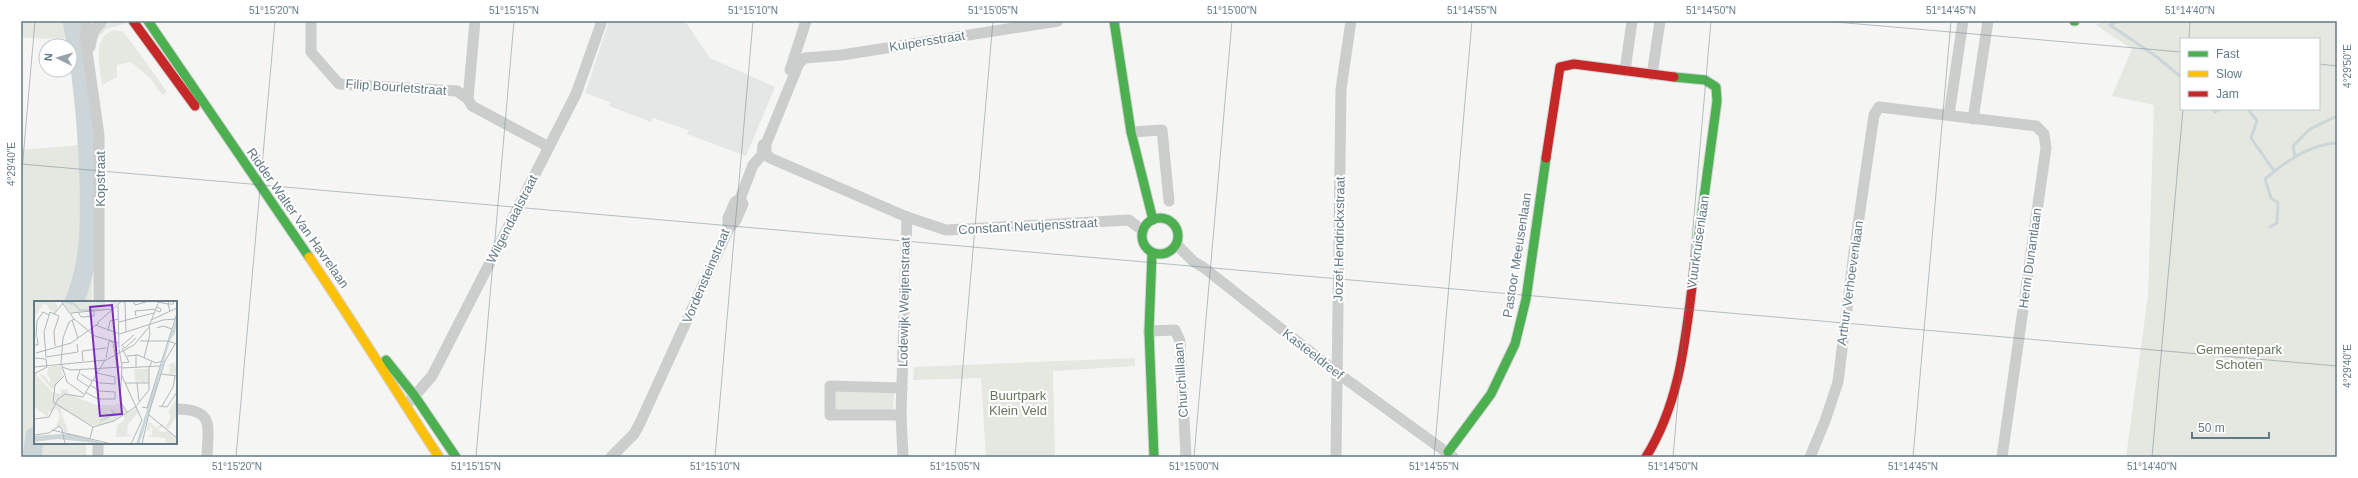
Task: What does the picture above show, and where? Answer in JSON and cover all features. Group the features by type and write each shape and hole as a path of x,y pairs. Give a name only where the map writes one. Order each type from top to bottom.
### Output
{"street":[{"name":"Kopstraat","path":"87,21 85,37 100,135 99,301"},
{"name":"Kopstraat","path":"89,57 93,32 102,21"},
{"name":"Ridder Walter Van Havrelaan","path":"134,21 190,101 219,127"},
{"name":"Ridder Walter Van Havrelaan","path":"148,21 219,127 356,325 414,395 456,457"},
{"name":"Filip Bourletstraat","path":"311,21 312,52 339,84 457,91 468,99 472,106 549,147"},
{"path":"468,99 475,21"},
{"name":"Wilgendaalstraat","path":"405,408 414,395 432,376 576,94 602,21"},
{"name":"Vordensteinstraat","path":"611,457 634,434 640,423 728,230 728,218 734,202 740,199 753,166 762,155 764,139 792,66 806,21"},
{"name":"Kuipersstraat","path":"766,144 799,63 805,58 842,55 1058,21"},
{"path":"1114,21 1131,132 1153,220"},
{"name":"Jozef Hendrickxstraat","path":"1336,457 1341,89 1350,21"},
{"path":"1625,70 1632,21"},
{"path":"1652,75 1660,21"},
{"path":"1949,116 1964,21"},
{"path":"1973,119 1988,21"},
{"name":"Vuurkruisenlaan","path":"1560,67 1574,64 1652,75 1705,80 1716,87 1717,101 1682,353 1668,413 1657,443 1646,457"},
{"name":"Pastoor Meeusenlaan","path":"1451,455 1491,394 1515,344 1526,299 1560,67"},
{"name":"Henri Dunantlaan","path":"1879,107 2036,126 2044,134 2046,148 2002,457"},
{"name":"Arthur Verhoevenlaan","path":"1810,457 1826,421 1838,382 1854,252 1874,115 1879,107"},
{"path":"1131,132 1162,130 1169,200"},
{"name":"Constant Neutjensstraat","path":"766,144 766,154 770,158 907,217 946,230 1129,220 1143,231"},
{"name":"Lodewijk Weijtenstraat","path":"903,457 901,415 907,217"},
{"path":"1166,218 1176,226 1179,232 1177,245 1173,250 1163,255 1152,253 1143,244 1143,231 1153,220 1166,218"},
{"name":"Kasteeldreef","path":"1177,245 1194,262 1203,267 1336,372 1451,455"},
{"path":"1152,253 1149,331 1154,457"},
{"name":"Ridder Walter Van Havrelaan","path":"356,325 374,358 405,408 439,457"},
{"name":"Churchilllaan","path":"1149,331 1175,330 1180,341 1186,457"},
{"path":"901,415 830,415 830,386 902,388"},
{"path":"177,409 200,412 205,417 208,426 207,457"},
{"path":"98,444 98,457"}],"shaded area":[{"path":"609,21 685,21 710,58 775,87 746,156 687,134 688,130 653,118 651,122 609,106 610,102 585,93"}],"green space":[{"path":"21,21 71,21 73,38 21,38"},
{"path":"111,21 128,23 106,29 96,40 97,32"},
{"name":"Gemeentepark Schoten","path":"2103,21 2337,21 2337,457 2126,457 2148,296 2154,105 2112,96 2132,49 2096,25"},
{"path":"115,30 123,32 129,39 167,92 162,95 151,79 131,62 117,65 117,77 102,85 99,61 100,45 107,33"},
{"path":"90,144 96,145 92,301 34,301 34,444 86,444 86,457 21,457 21,150"},
{"name":"Buurtpark Klein Veld","path":"1135,358 1135,366 1053,371 1055,457 986,457 981,378 913,380 914,367"},
{"path":"834,392 894,393 893,412 834,411"}],"waterway":[{"path":"72,21 84,100 89,179 88,241 84,272 74,301"},
{"path":"2119,21 2110,25 2157,57 2180,76"},
{"path":"2213,110 2215,112 2219,110"},
{"path":"2249,110 2257,121 2251,138 2274,171"},
{"path":"2295,157 2293,146 2310,129 2337,116"},
{"path":"2270,227 2277,223 2278,203 2271,198 2265,179 2289,160 2298,155 2317,147 2337,143"},
{"path":"32,457 34,443"}],"traffic: fast":[{"path":"148,21 309,257"},
{"path":"1114,21 1131,132 1153,220"},
{"path":"1674,77 1705,80 1716,87 1717,101 1696,257"},
{"path":"1448,452 1491,394 1515,344 1526,299 1546,158"},
{"path":"1164,218 1173,223 1177,229 1178,236 1177,243 1173,249 1164,254 1156,254 1147,249 1143,243 1142,232 1147,223 1153,219 1164,218"},
{"path":"1152,253 1149,331 1154,457"},
{"path":"386,360 414,395 456,457"}],"traffic: slow":[{"path":"309,257 439,457"}],"traffic: jam":[{"path":"133,21 195,106"},
{"path":"1546,158 1560,67 1574,64 1674,77"},
{"path":"1646,457 1659,434 1676,385 1686,335 1696,257"}]}
